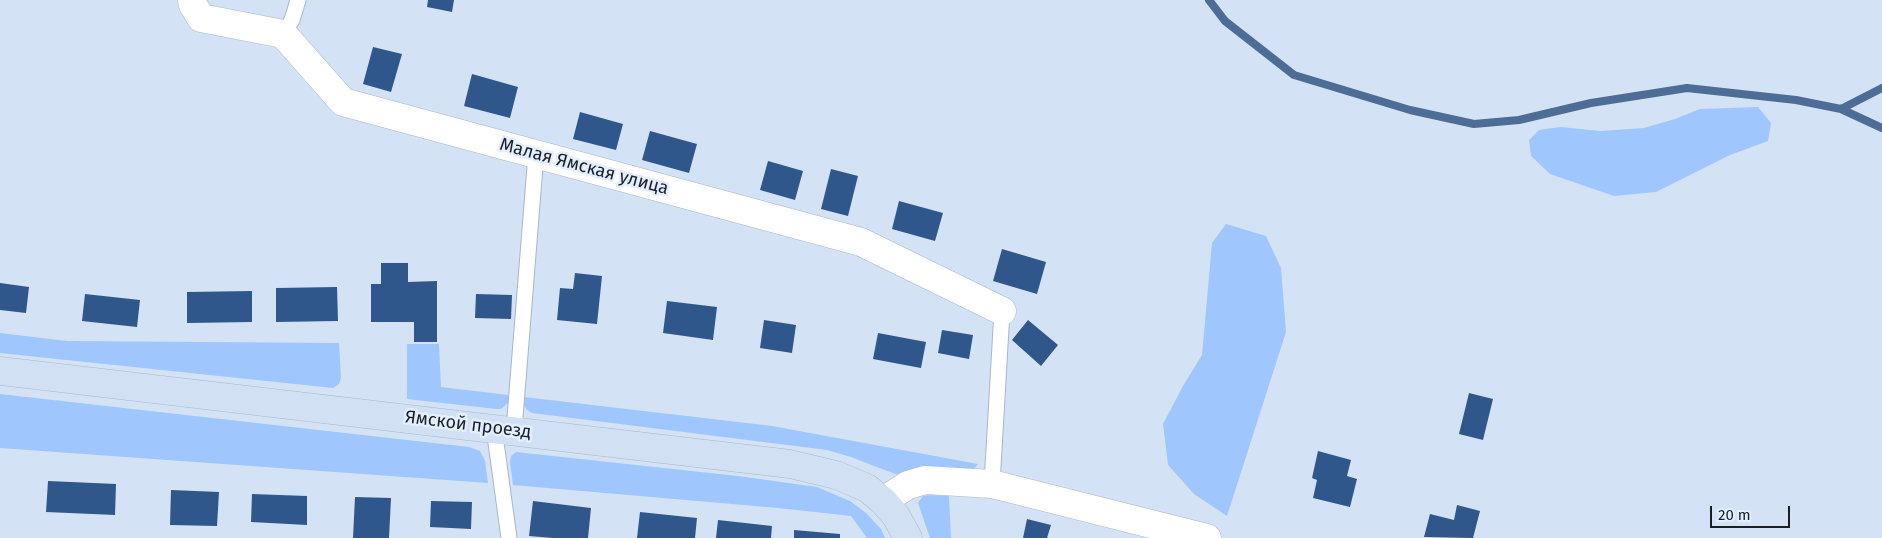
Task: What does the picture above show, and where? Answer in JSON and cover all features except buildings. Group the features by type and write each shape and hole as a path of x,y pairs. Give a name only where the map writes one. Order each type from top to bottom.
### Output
{"main road":[{"name":"Ямской проезд","path":"0,371 798,465 813,468 867,488 883,501 896,516 908,538"}],"street":[{"path":"192,0 201,18 283,34"},
{"name":"Малая Ямская улица","path":"283,34 343,102 861,242 1002,312"},
{"path":"883,501 908,484 925,480 992,484 1207,538"}],"lane":[{"path":"283,34 292,20 298,0"},
{"path":"509,538 504,429 536,154"},
{"path":"992,484 1002,312"}],"shaded area":[{"path":"1758,107 1771,123 1768,141 1730,155 1656,192 1614,196 1550,174 1531,156 1529,140 1539,130 1561,127 1600,131 1644,128 1700,109"},
{"path":"1226,224 1266,236 1281,268 1286,332 1227,516 1194,494 1168,465 1163,424 1202,355 1212,243"},
{"path":"0,333 67,341 339,343 341,378 339,384 333,388 0,353"},
{"path":"407,344 439,344 441,387 508,395 508,403 501,409 496,409 407,399"},
{"path":"0,394 469,447 480,451 485,461 488,483 0,448"},
{"path":"524,397 772,426 978,464 972,471 895,474 827,450 532,413 524,405"},
{"path":"516,452 738,476 817,487 850,501 866,513 881,529 885,538 867,538 851,516 513,485 510,462 511,456"},
{"path":"923,496 949,496 951,538 930,538 918,503"}],"waterway":[{"path":"1209,0 1225,21 1294,75 1410,110 1474,124 1519,120 1591,103 1687,88 1796,100 1841,109 1882,88"},
{"path":"1841,109 1882,128"}]}
